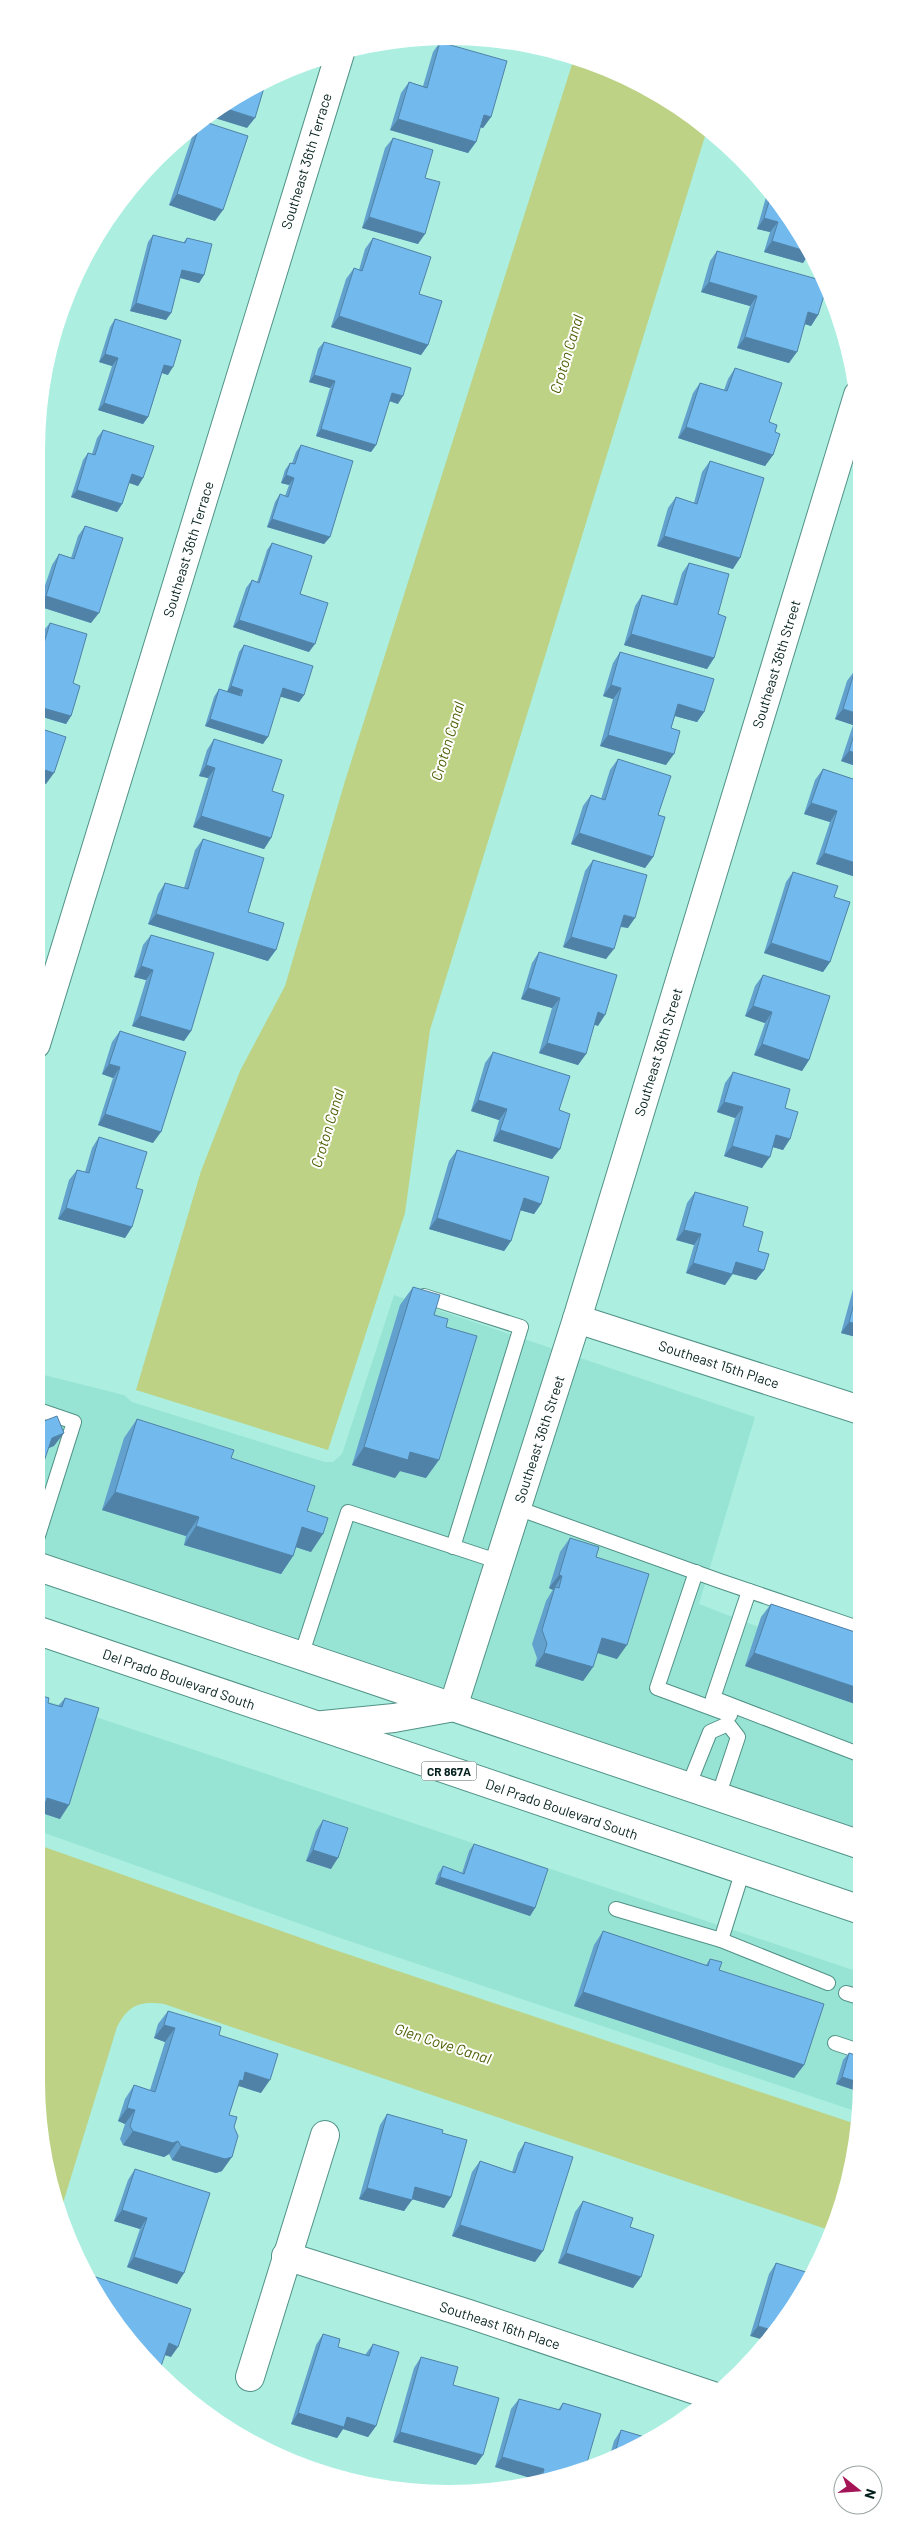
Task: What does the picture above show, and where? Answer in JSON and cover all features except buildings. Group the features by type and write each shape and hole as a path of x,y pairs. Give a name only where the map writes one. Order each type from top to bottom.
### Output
{"street":[{"name":"Southeast 36th Terrace","path":"45,1015 338,61"},
{"name":"Southeast 36th Street","path":"453,1707 577,1319 852,416"},
{"name":"Southeast 15th Place","path":"577,1319 853,1408"},
{"path":"45,1569 853,1842"},
{"name":"Del Prado Boulevard South","path":"45,1633 853,1907"},
{"path":"315,1726 394,1718 453,1707"},
{"path":"250,2377 286,2256 325,2136"},
{"name":"Southeast 16th Place","path":"286,2256 469,2314 705,2393"}],"lane":[{"path":"424,1296 521,1327 453,1546"},
{"path":"45,1412 74,1422 45,1514"},
{"path":"517,1508 749,1591 853,1625"},
{"path":"301,1656 348,1512 500,1562"},
{"path":"696,1572 656,1688 730,1715 853,1753"},
{"path":"718,1797 738,1737 730,1715 713,1698 749,1591"},
{"path":"688,1787 710,1732 730,1715"},
{"path":"721,1940 742,1870"},
{"path":"616,1909 721,1940 828,1983"},
{"path":"846,1994 853,1996"},
{"path":"835,2043 853,2049"}],"shaded area":[{"path":"394,1295 755,1417 699,1604 853,1663 853,1826 45,1553 45,1375 124,1395 132,1402 325,1462 333,1462 342,1454"},
{"path":"45,1700 853,1970 852,2110 337,1937 45,1833"}],"water":[{"name":"Croton Canal","path":"572,64 579,66 651,99 705,136 430,1030 405,1213 328,1450 136,1390 201,1171 240,1071 285,986 345,781"},
{"name":"Glen Cove Canal","path":"45,1847 332,1949 851,2122 850,2134 839,2186 825,2229 164,2004 148,2003 136,2006 126,2014 117,2027 63,2202 48,2134 46,2107"}]}
